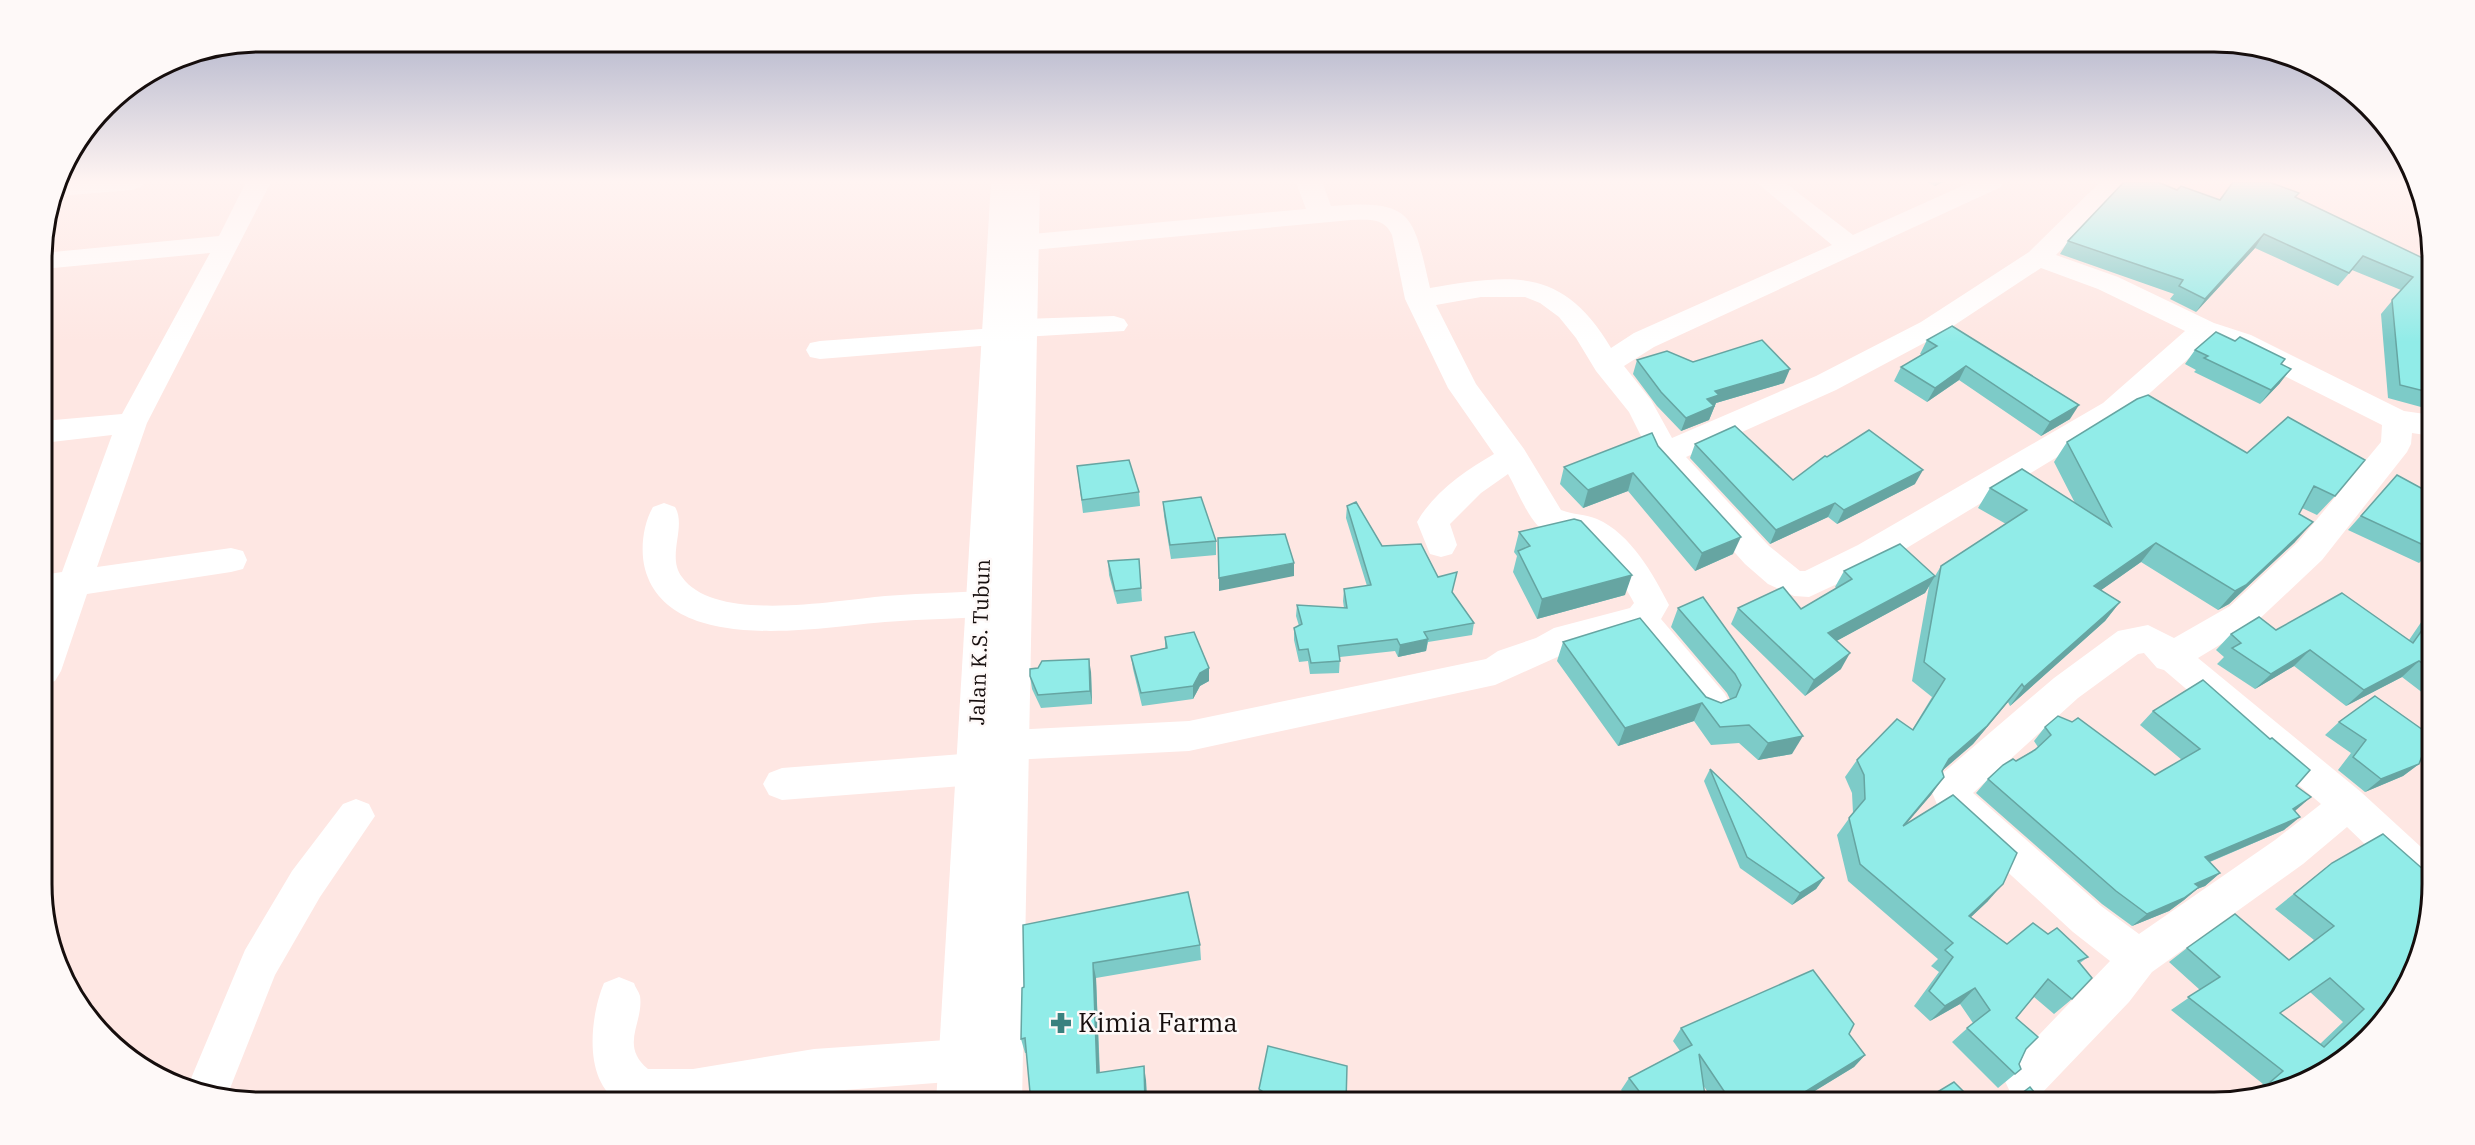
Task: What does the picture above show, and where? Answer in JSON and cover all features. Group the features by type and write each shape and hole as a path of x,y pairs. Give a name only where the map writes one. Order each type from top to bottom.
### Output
{"main road":[{"path":"52,621 59,586 132,423 233,235"},
{"name":"Jalan K.S. Tubun","path":"1000,1093 1014,603 1009,332 1011,235"},
{"name":"Jalan K.S. Tubun","path":"1012,244 1014,235"},
{"path":"1012,244 1103,235"},
{"path":"1009,745 1152,739 1220,730 1495,671 1510,661 1548,648 1566,638 1641,619 1652,605 1625,561 1605,540 1587,528 1564,525 1551,518 1513,457 1463,388 1419,299 1405,235"},
{"path":"1836,235 1851,247"},
{"path":"1606,364 1644,340 1876,235"},
{"path":"1665,454 1826,382 1921,333 2038,258 2061,235"},
{"path":"53,260 229,243"},
{"path":"2038,258 2108,283 2204,328 2241,342 2397,420 2422,424"},
{"path":"1419,299 1480,289 1535,288 1551,296 1569,310 1590,333 1606,364 1641,407 1665,454 1756,555 1780,575 1794,583 1809,584 1870,554 2113,410 2204,328"},
{"path":"820,350 1009,332 1114,325"},
{"name":"Jalan K.S. Tubun","path":"959,1093 975,770 980,604 1009,332"},
{"path":"2169,658 2242,615 2310,551 2396,444 2397,420"},
{"path":"53,431 132,423"},
{"path":"1442,545 1433,522 1453,499 1483,473 1513,457"},
{"path":"664,515 659,544 663,575 673,590 685,600 710,610 791,619 858,611 1014,603"},
{"path":"59,586 231,560"},
{"path":"1641,619 1712,704"},
{"path":"2138,958 2087,919 1959,804 1952,797 1950,790 2066,688 2130,641 2148,639 2422,866"},
{"path":"782,784 975,770"},
{"path":"2026,1079 2114,988 2138,958 2289,852 2348,804"},
{"path":"210,1086 259,964 306,884 356,816"},
{"path":"619,997 612,1051 621,1074 644,1091 659,1093"},
{"path":"663,1093 714,1088 813,1071 961,1060"}],"building":[{"path":"2073,235 2263,235 2205,299 2179,286 2183,280 2068,241"},
{"path":"2267,235 2375,235 2422,258 2422,390 2400,385 2392,300 2413,277 2363,256 2349,273"},
{"path":"1952,326 2079,405 2050,422 1966,366 1935,388 1901,367 1937,346 1927,340"},
{"path":"2216,332 2235,341 2240,337 2285,359 2281,364 2291,369 2271,390 2204,358 2208,356 2195,350"},
{"path":"1762,340 1790,369 1715,391 1719,395 1707,399 1714,406 1686,418 1661,392 1637,360 1667,351 1693,362"},
{"path":"2148,395 2247,453 2288,417 2365,460 2335,496 2314,486 2299,514 2313,522 2246,585 2235,591 2156,543 2094,586 2120,602 2024,687 2022,684 1987,726 1949,759 1942,771 1944,777 1903,826 1953,795 2017,853 2003,884 1969,916 2007,944 2033,923 2048,934 2057,928 2088,957 2078,961 2092,978 2072,999 2048,979 2016,1018 2038,1037 2026,1049 2019,1064 2021,1069 2015,1074 1967,1028 1990,1010 1975,988 1945,1006 1929,991 1953,957 1945,950 1953,943 1860,864 1849,818 1865,799 1864,775 1857,760 1897,719 1913,730 1945,679 1924,662 1941,566 2027,510 1990,488 2022,469 2111,526 2067,442 2137,399"},
{"path":"1735,426 1793,480 1825,456 1827,457 1869,430 1923,470 1844,510 1835,503 1776,530 1695,444"},
{"path":"1652,433 1658,446 1741,537 1702,553 1633,473 1588,490 1564,467"},
{"path":"1129,460 1139,492 1082,500 1077,466"},
{"path":"2397,475 2422,489 2422,544 2361,516"},
{"path":"1201,497 1216,541 1170,545 1163,502"},
{"path":"1356,502 1382,546 1421,544 1438,577 1457,572 1452,592 1474,623 1424,632 1428,639 1400,645 1397,639 1338,646 1340,661 1311,663 1308,649 1299,650 1294,628 1302,624 1297,605 1347,608 1344,589 1371,585 1347,506"},
{"path":"1574,519 1581,521 1632,575 1542,599 1518,551 1530,546 1519,532"},
{"path":"1285,534 1294,563 1219,578 1218,538"},
{"path":"1900,544 1935,576 1828,633 1850,653 1814,680 1738,608 1783,587 1801,609 1852,579 1844,571"},
{"path":"1139,559 1141,588 1115,591 1108,561"},
{"path":"2342,593 2413,643 2422,630 2422,663 2419,661 2364,690 2310,650 2271,674 2232,648 2241,643 2231,634 2259,617 2276,630"},
{"path":"1703,597 1803,736 1768,743 1749,725 1720,727 1702,703 1625,728 1563,642 1640,618 1706,697 1721,703 1736,697 1741,685 1735,674 1678,608"},
{"path":"1194,632 1209,668 1200,673 1193,686 1141,693 1131,656 1167,648 1165,637"},
{"path":"1089,659 1090,691 1038,695 1030,676 1030,669 1038,668 1042,661"},
{"path":"2203,680 2270,739 2272,738 2310,770 2296,786 2311,797 2293,809 2300,817 2205,857 2220,873 2195,884 2199,887 2184,898 2147,914 2116,891 1988,779 2003,765 2013,759 2016,761 2035,750 2051,735 2045,727 2058,716 2072,722 2078,718 2155,775 2200,749 2153,711"},
{"path":"2375,696 2422,729 2422,756 2419,764 2381,779 2353,757 2366,740 2339,722"},
{"path":"1710,769 1824,878 1800,893 1747,857"},
{"path":"2383,834 2422,868 2419,925 2407,964 2395,989 2380,1011 2362,1032 2341,1050 2294,1077 2266,1086 2283,1071 2188,997 2220,977 2187,948 2235,914 2289,960 2334,926 2294,894 2332,863","holes":["2330,978 2364,1009 2324,1047 2280,1013"]},
{"path":"1188,892 1200,945 1093,963 1097,1073 1144,1066 1145,1093 1030,1093 1025,1038 1021,1039 1022,988 1024,987 1023,925"},
{"path":"1813,970 1854,1024 1849,1034 1865,1055 1805,1092 1725,1092 1699,1054 1704,1092 1640,1092 1629,1078 1692,1045 1681,1028"},
{"path":"1268,1046 1347,1066 1346,1092 1264,1092 1259,1089"},
{"path":"1954,1082 1964,1092 1937,1092"},
{"path":"2030,1087 2034,1092 2023,1092"}],"place":[{"name":"Kimia Farma","path":"1061,1023"}]}
